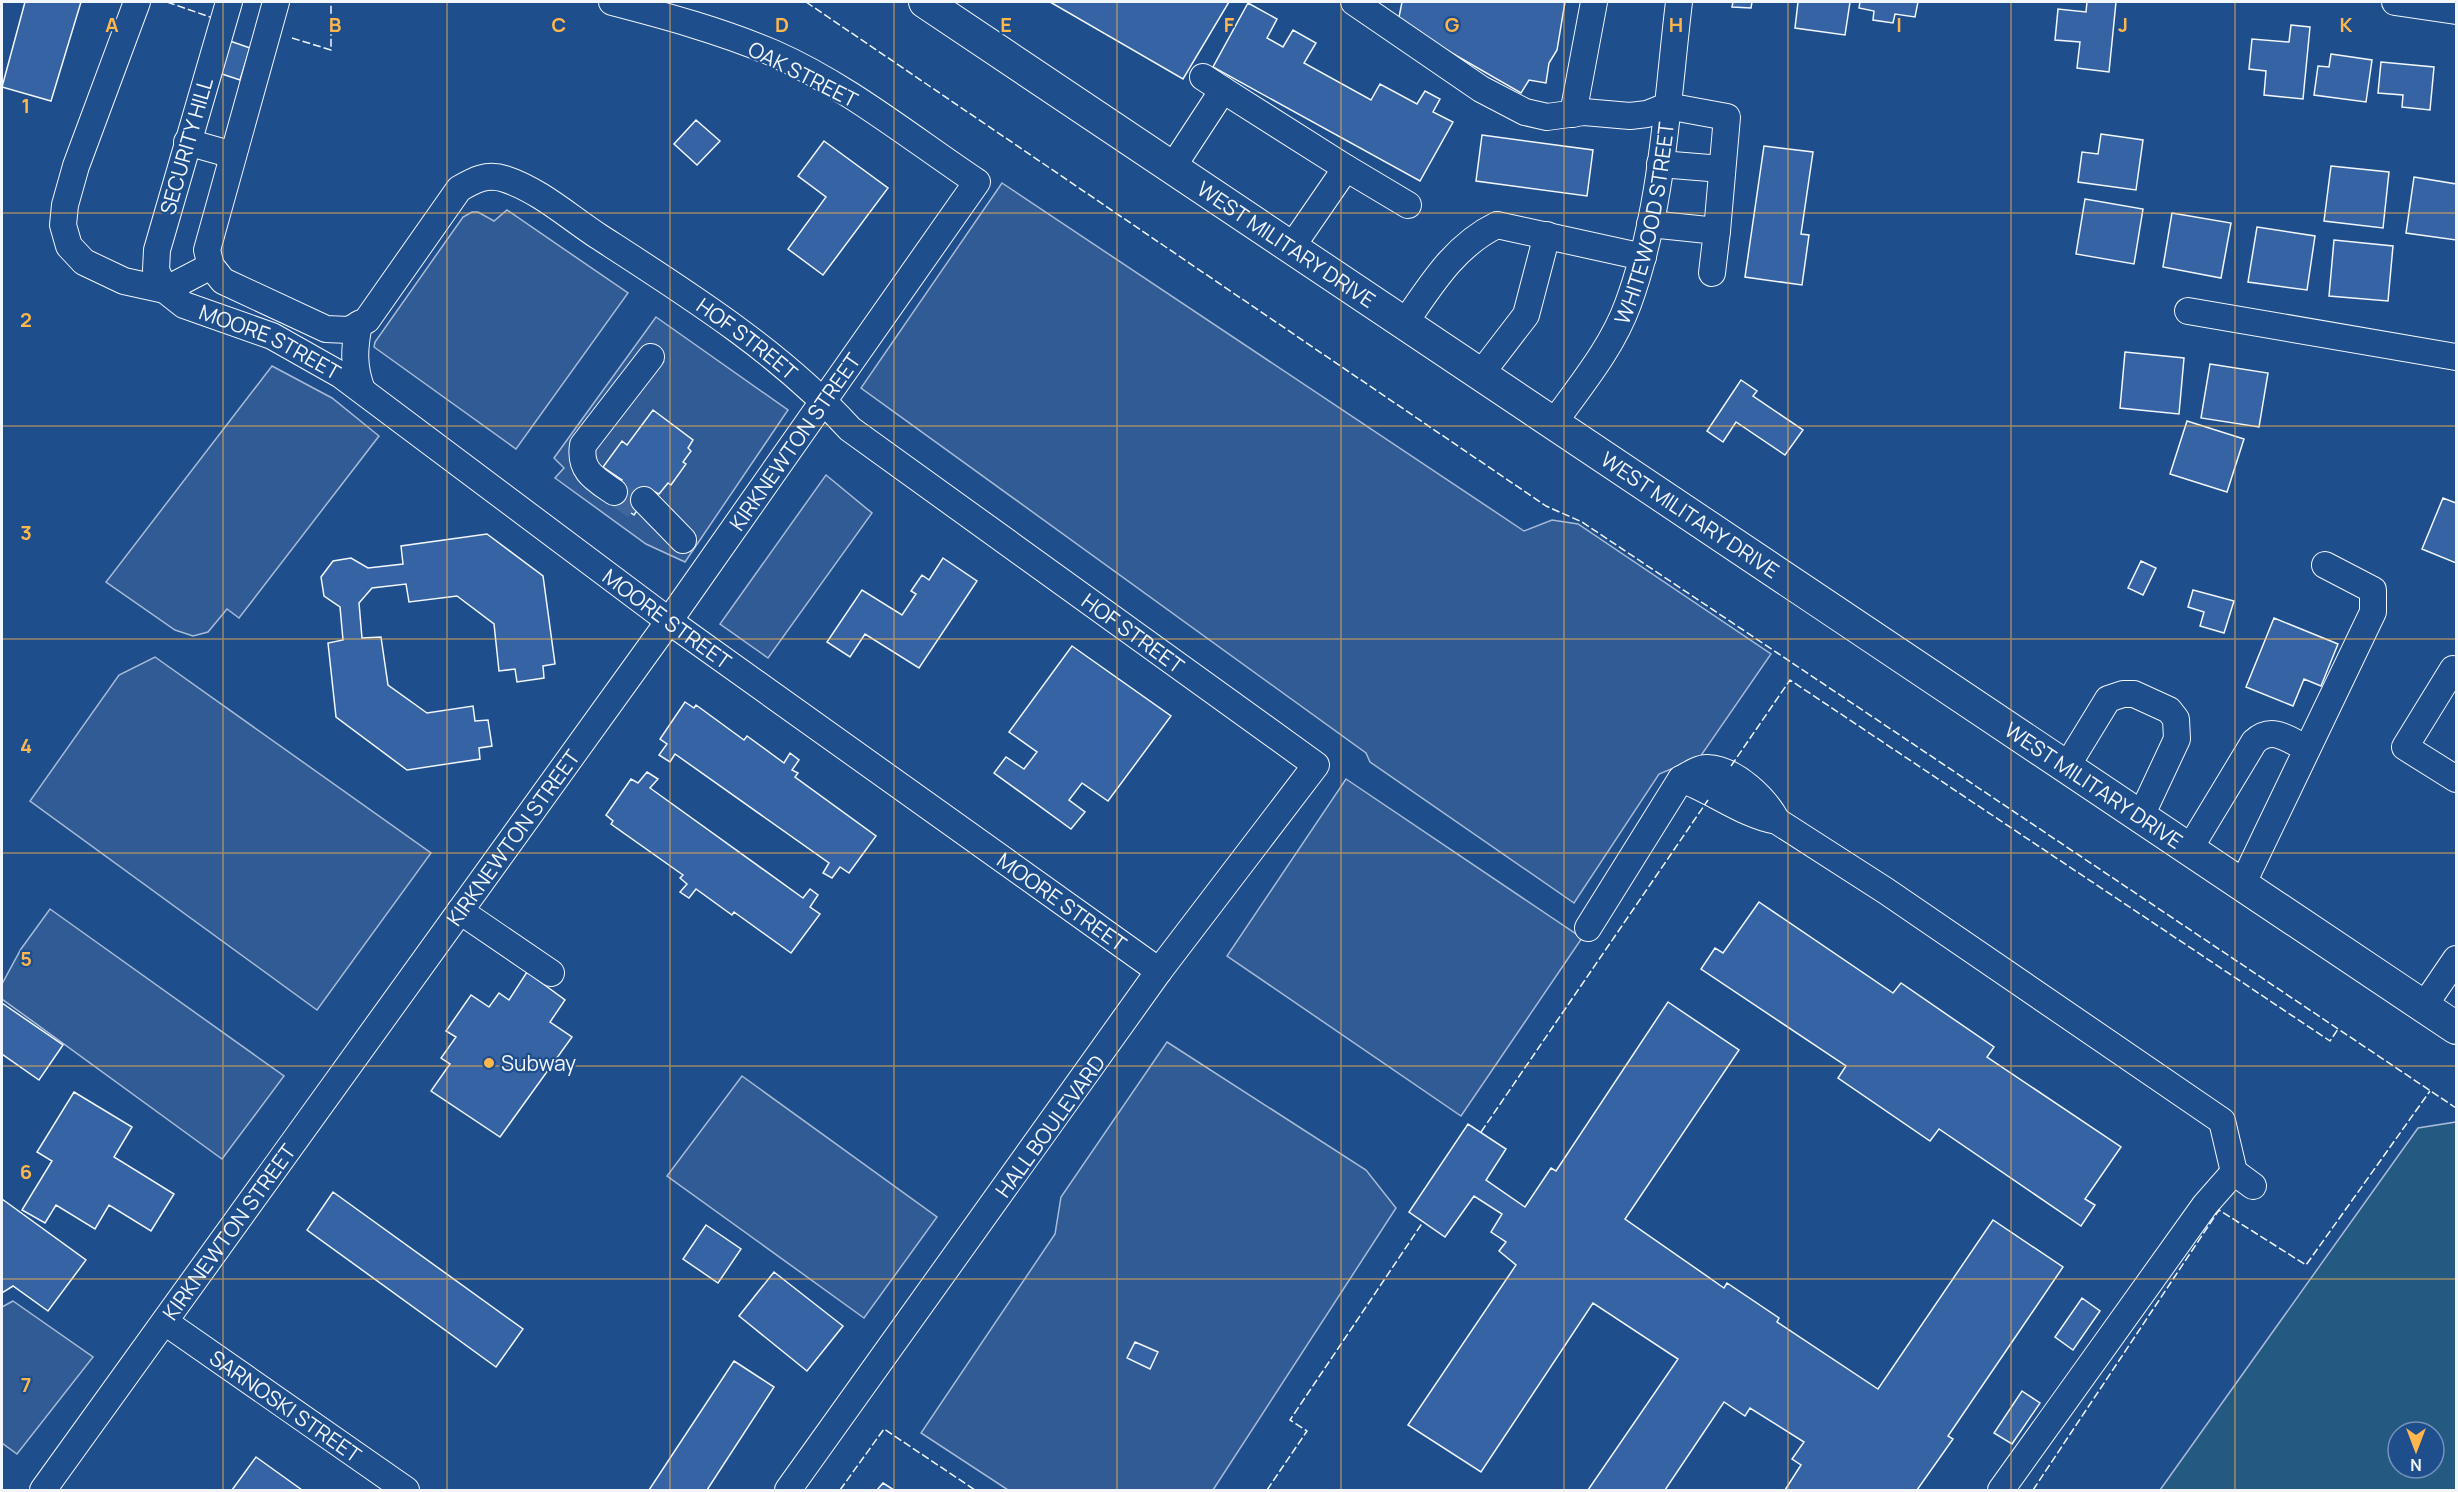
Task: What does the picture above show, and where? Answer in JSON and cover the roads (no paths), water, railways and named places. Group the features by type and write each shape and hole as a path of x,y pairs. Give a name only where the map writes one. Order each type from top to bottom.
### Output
{"main road":[{"name":"WEST MILITARY DRIVE","path":"925,2 2457,1028"}],"street":[{"path":"137,2 76,166 65,205 63,225 69,246 84,262 124,281 165,290 211,266"},
{"name":"SECURITY HILL","path":"165,290 156,270 157,250 229,2"},
{"name":"OAK STREET","path":"612,2 714,32 774,54 838,88 977,182"},
{"path":"1354,2 1481,89 1525,112 1547,117 1573,114 1630,116 1647,114 1667,106 1728,117 1712,273"},
{"path":"1573,114 1594,2"},
{"name":"WHITEWOOD STREET","path":"1553,424 1602,355 1628,305 1643,256 1660,164 1679,2"},
{"path":"2395,2 2457,11"},
{"path":"271,3 207,250 211,266 223,281 326,329 349,330 359,324"},
{"path":"1172,168 1213,84 1408,205"},
{"path":"187,142 233,155"},
{"path":"1660,164 1722,169"},
{"path":"1291,248 1346,168"},
{"name":"HOF STREET","path":"359,324 369,316 459,189 480,177 504,178 530,191 667,281 805,381 850,429 1316,765"},
{"name":"KIRKNEWTON STREET","path":"43,1491 669,621 977,182"},
{"path":"1650,224 1717,231"},
{"path":"1404,324 1446,264 1478,234 1497,225 1643,256"},
{"path":"1480,375 1526,315 1547,235"},
{"name":"MOORE STREET","path":"165,290 184,305 272,336 362,390 669,621 1159,971"},
{"path":"2188,311 2457,357"},
{"path":"359,324 354,355 355,373 362,390"},
{"path":"617,488 594,463 592,453 654,359"},
{"path":"641,505 683,540"},
{"path":"2243,883 2373,612 2375,602 2373,590 2325,565"},
{"path":"2457,670 2453,669 2405,747 2457,779"},
{"path":"2067,766 2108,699 2123,694 2134,694 2169,710 2176,719 2177,739 2141,816"},
{"path":"2190,848 2254,742 2263,734 2275,733 2307,749"},
{"name":"HALL BOULEVARD","path":"788,1491 1159,971 1316,765"},
{"path":"1588,928 1681,779 1699,769 1724,771 1770,808 1777,821 1886,891 2222,1122 2244,1179 2205,1205 2001,1491"},
{"path":"460,911 551,973"},
{"path":"2424,1006 2457,959"},
{"name":"SARNOSKI STREET","path":"165,1322 406,1491"}],"tunnel":[{"path":"614,492 639,509"}],"place":[{"name":"Subway","path":"489,1063"}]}
